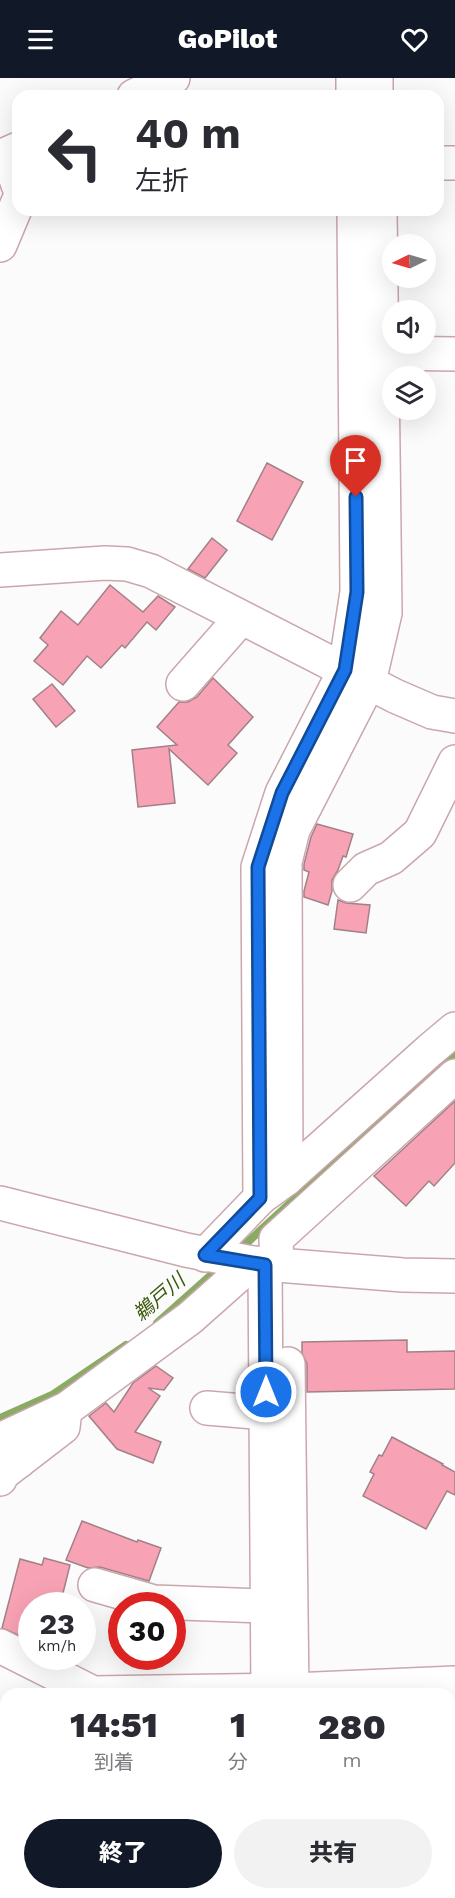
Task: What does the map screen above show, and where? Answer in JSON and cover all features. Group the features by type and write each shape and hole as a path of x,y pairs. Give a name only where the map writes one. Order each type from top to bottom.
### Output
{"street":[{"path":"147,90 173,78"},
{"path":"0,196 0,202"},
{"path":"0,245 12,216"},
{"path":"354,216 357,676"},
{"path":"380,216 382,305"},
{"path":"280,1688 249,1262 273,1189 258,867 282,793 357,676 385,613 383,354"},
{"path":"436,354 455,354"},
{"path":"0,570 105,563 127,564 151,571 395,696 432,712 455,716"},
{"path":"183,684 241,618"},
{"path":"350,885 366,869 391,858 420,833 455,762"},
{"path":"273,1189 455,1029"},
{"path":"5,1453 63,1427 65,1410 190,1318 455,1076"},
{"path":"0,1203 249,1262 403,1275 455,1275"},
{"path":"249,1262 266,1413 266,1606 280,1688"},
{"path":"207,1407 266,1413"},
{"path":"95,1585 154,1602 266,1606"},
{"path":"0,1646 83,1688"},
{"path":"346,1688 455,1683"}],"building":[{"path":"267,463 303,482 272,540 237,521"},
{"path":"212,538 227,550 205,578 188,569"},
{"path":"110,585 143,612 158,596 175,607 156,630 147,622 125,648 122,645 101,668 87,656 63,685 34,661 48,645 40,638 61,611 78,625"},
{"path":"213,678 253,717 228,745 237,753 208,785 169,749 175,803 138,807 132,750 177,745 157,727 179,702 188,702 197,697"},
{"path":"52,684 75,711 56,727 33,699"},
{"path":"317,824 353,834 346,857 343,856 332,880 328,905 304,897 309,872 304,870 304,864"},
{"path":"338,900 370,905 366,933 334,929"},
{"path":"455,1101 455,1163 434,1186 429,1181 406,1206 374,1176"},
{"path":"407,1340 407,1352 455,1351 455,1389 307,1392 307,1364 302,1353 302,1342"},
{"path":"156,1366 173,1378 164,1390 148,1388 160,1396 135,1432 161,1442 153,1463 117,1449 89,1416 106,1403 114,1412 133,1383"},
{"path":"392,1437 455,1472 455,1495 447,1491 426,1529 363,1496 374,1474 370,1472"},
{"path":"82,1521 137,1542 138,1540 161,1548 149,1581 100,1567 88,1568 66,1560"},
{"path":"44,1558 70,1565 63,1592 18,1592 18,1635 2,1628 20,1559 42,1565"}],"waterway":[{"name":"鵜戸川","path":"238,1251 399,1103 455,1055"},
{"name":"鵜戸川","path":"157,1323 220,1267"},
{"name":"鵜戸川","path":"0,1418 52,1395 126,1345"}],"route":[{"path":"266,1392 265,1265 205,1255 260,1198 258,867 282,793 345,670 357,592 356,497"}]}
